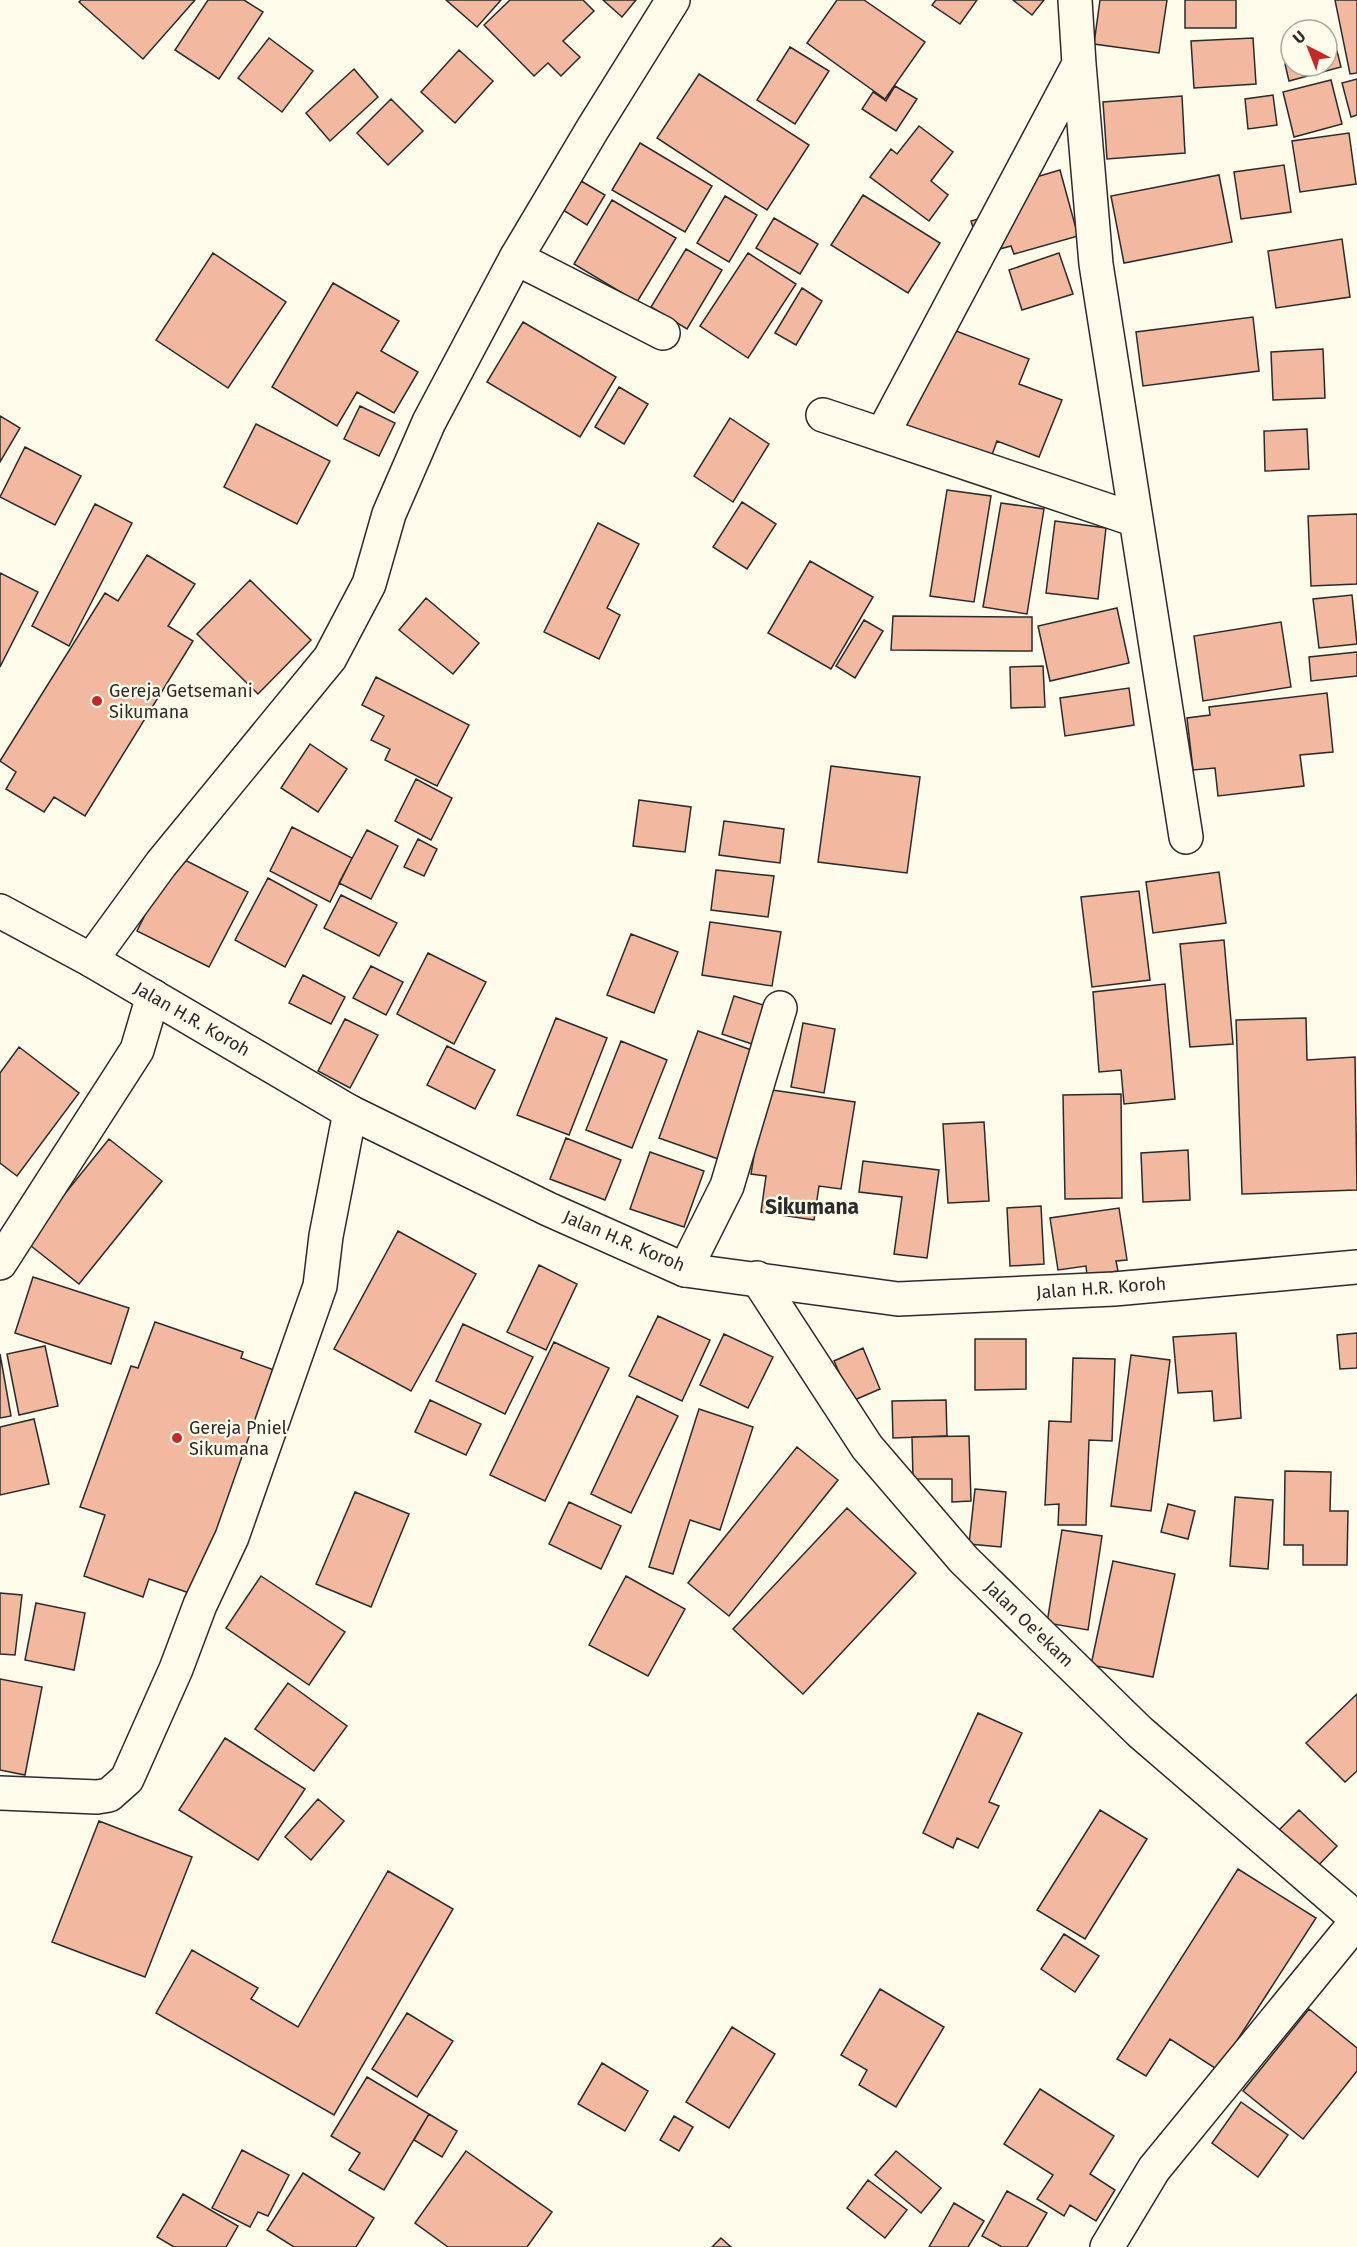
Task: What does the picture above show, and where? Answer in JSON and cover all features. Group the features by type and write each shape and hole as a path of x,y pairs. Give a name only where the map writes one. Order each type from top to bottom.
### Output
{"street":[{"path":"91,960 162,864 330,658 369,585 389,514 429,422 516,258 673,0"},
{"path":"1075,0 1096,264 1185,837"},
{"path":"882,435 1079,64"},
{"path":"516,258 663,333"},
{"path":"823,415 1136,520"},
{"name":"Jalan H.R. Koroh","path":"0,911 91,960 350,1112 548,1209 685,1270 898,1299 1114,1289 1357,1268"},
{"path":"0,1263 137,1050 153,996"},
{"path":"685,1270 727,1186 780,1008"},
{"path":"0,1793 98,1797 109,1795 127,1779 231,1537 320,1286 350,1112"},
{"name":"Jalan Oe'ekam","path":"757,1278 867,1448 964,1560 1140,1732 1357,1920"},
{"path":"1107,2247 1154,2169 1357,1920"}],"building":[{"path":"81,0 195,0 143,59 79,2"},
{"path":"208,0 244,0 263,12 219,79 175,50"},
{"path":"446,0 501,0 477,27"},
{"path":"510,0 583,0 594,11 563,41 580,57 561,76 548,63 534,76 484,25"},
{"path":"603,0 636,0 622,17"},
{"path":"837,0 864,0 925,42 885,99 807,43"},
{"path":"936,0 977,0 960,24 932,5"},
{"path":"1013,0 1044,0 1032,15"},
{"path":"1100,0 1167,0 1159,53 1094,44"},
{"path":"1185,0 1236,0 1236,28 1185,28"},
{"path":"1335,0 1357,0 1357,73 1350,74"},
{"path":"269,38 313,71 282,112 238,78"},
{"path":"1253,38 1256,84 1194,88 1191,41"},
{"path":"790,47 829,71 795,124 757,100"},
{"path":"459,50 493,81 455,123 421,92"},
{"path":"354,69 378,97 330,141 306,113"},
{"path":"699,74 809,145 767,210 657,138"},
{"path":"1357,79 1357,115 1351,117 1342,83"},
{"path":"1331,80 1342,124 1294,137 1283,92"},
{"path":"895,86 917,99 896,131 862,109 873,92 886,101"},
{"path":"1273,95 1277,125 1248,129 1245,99"},
{"path":"1182,96 1185,153 1107,159 1103,102"},
{"path":"391,99 423,131 388,165 357,133"},
{"path":"919,126 953,152 931,181 948,195 929,221 870,177 891,149 897,154"},
{"path":"1349,133 1356,184 1300,192 1292,141"},
{"path":"640,143 712,186 685,232 612,190"},
{"path":"1284,165 1291,212 1241,219 1234,172"},
{"path":"1060,170 1078,236 1014,254 1011,246 981,254 971,221 1002,212 996,189"},
{"path":"1219,175 1232,242 1124,263 1111,196"},
{"path":"581,181 605,195 587,225 563,210"},
{"path":"863,195 940,243 908,293 831,245"},
{"path":"725,196 757,215 729,262 697,243"},
{"path":"612,200 676,238 637,302 574,264"},
{"path":"774,218 818,244 800,274 756,248"},
{"path":"1342,239 1350,297 1276,308 1268,251"},
{"path":"686,249 722,270 687,329 651,307"},
{"path":"213,253 286,302 228,388 156,340"},
{"path":"748,253 796,284 748,358 700,326"},
{"path":"1059,253 1073,294 1022,310 1009,270"},
{"path":"333,283 399,321 381,351 418,372 394,413 357,392 337,426 272,387"},
{"path":"802,288 822,301 796,345 775,333"},
{"path":"1253,317 1259,371 1143,386 1136,332"},
{"path":"925,319 1029,359 1019,384 1062,400 1039,457 997,441 989,463 885,423"},
{"path":"523,322 616,377 580,437 487,382"},
{"path":"1323,349 1325,398 1273,400 1271,352"},
{"path":"619,387 648,404 624,444 595,427"},
{"path":"360,406 395,423 379,456 344,439"},
{"path":"0,416 20,428 0,462"},
{"path":"730,418 769,444 733,502 694,476"},
{"path":"256,424 330,461 297,524 224,487"},
{"path":"1307,429 1309,469 1265,471 1264,431"},
{"path":"25,447 81,476 55,525 0,497"},
{"path":"947,490 991,496 974,602 930,596"},
{"path":"742,502 776,524 747,569 713,547"},
{"path":"1001,503 1044,509 1027,614 983,607"},
{"path":"95,504 132,523 69,646 32,626"},
{"path":"1357,514 1357,584 1311,586 1308,516"},
{"path":"1055,521 1106,528 1098,599 1046,593"},
{"path":"598,523 639,544 607,608 620,615 599,659 544,632"},
{"name":"Gereja Getsemani Sikumana","path":"147,555 195,584 168,626 193,641 85,816 54,797 44,812 6,789 16,772 0,761 105,593 118,601"},
{"path":"810,561 873,597 831,669 768,633"},
{"path":"0,573 38,592 0,667"},
{"path":"250,580 311,640 258,694 197,634"},
{"path":"1352,595 1357,644 1319,648 1313,599"},
{"path":"426,598 479,643 453,674 399,630"},
{"path":"1117,608 1129,663 1050,681 1038,626"},
{"path":"893,616 1032,617 1032,651 891,650"},
{"path":"864,620 883,631 855,678 836,666"},
{"path":"1281,622 1291,687 1203,701 1194,636"},
{"path":"1357,652 1357,676 1311,681 1309,657"},
{"path":"1043,666 1045,707 1011,708 1010,667"},
{"path":"376,677 469,725 437,786 385,760 390,749 371,740 384,716 362,705"},
{"path":"1129,688 1134,725 1065,736 1060,698"},
{"path":"1327,693 1333,752 1300,755 1304,786 1218,796 1215,768 1193,770 1187,718 1210,715 1209,707"},
{"path":"310,744 347,769 318,812 281,788"},
{"path":"831,766 920,777 907,873 818,862"},
{"path":"416,779 452,798 431,840 395,821"},
{"path":"639,800 691,807 685,852 633,846"},
{"path":"724,821 784,829 780,863 719,855"},
{"path":"292,827 352,858 330,902 270,871"},
{"path":"367,830 398,846 371,899 339,883"},
{"path":"418,839 437,849 424,876 404,867"},
{"path":"175,855 248,892 209,967 137,931"},
{"path":"716,870 774,876 768,917 711,910"},
{"path":"1219,872 1226,923 1153,933 1146,882"},
{"path":"268,878 317,905 285,967 235,940"},
{"path":"1139,891 1150,980 1092,987 1081,897"},
{"path":"341,895 397,923 379,956 324,928"},
{"path":"710,922 781,932 772,986 702,975"},
{"path":"631,934 678,952 654,1013 607,995"},
{"path":"1224,940 1233,1044 1190,1047 1180,944"},
{"path":"428,953 486,982 454,1044 397,1014"},
{"path":"371,966 403,982 386,1015 353,998"},
{"path":"303,975 345,997 331,1024 289,1003"},
{"path":"1165,984 1175,1099 1124,1104 1121,1070 1099,1072 1093,992"},
{"path":"734,996 773,1008 761,1047 722,1034"},
{"path":"556,1018 607,1038 569,1135 517,1115"},
{"path":"1306,1018 1307,1060 1355,1057 1357,1190 1242,1194 1236,1020"},
{"path":"345,1019 378,1035 350,1088 318,1071"},
{"path":"803,1023 835,1029 824,1093 791,1087"},
{"path":"698,1031 760,1053 721,1160 659,1138"},
{"path":"621,1041 667,1060 632,1148 586,1130"},
{"path":"447,1046 495,1070 475,1109 427,1085"},
{"path":"19,1047 79,1093 17,1176 0,1163 0,1073"},
{"path":"765,1089 855,1102 841,1189 819,1186 814,1220 761,1212 766,1176 751,1174"},
{"path":"1121,1094 1122,1198 1065,1199 1063,1095"},
{"path":"984,1122 989,1201 948,1203 943,1124"},
{"path":"566,1138 621,1160 605,1200 550,1179"},
{"path":"109,1139 162,1181 79,1284 26,1242"},
{"path":"1188,1150 1190,1200 1143,1202 1141,1153"},
{"path":"650,1152 704,1171 684,1227 630,1209"},
{"path":"863,1161 939,1170 927,1258 894,1254 902,1197 859,1192"},
{"path":"1041,1206 1044,1264 1010,1266 1007,1208"},
{"path":"1119,1208 1127,1260 1116,1261 1118,1271 1087,1276 1086,1266 1058,1270 1050,1218"},
{"path":"398,1231 476,1274 411,1391 334,1349"},
{"path":"539,1265 577,1284 546,1350 507,1332"},
{"path":"33,1277 129,1308 111,1364 15,1333"},
{"path":"658,1316 710,1340 682,1401 629,1376"},
{"name":"Gereja Pniel Sikumana","path":"155,1322 243,1352 241,1358 274,1370 195,1595 149,1579 143,1597 84,1576 105,1515 80,1507 131,1366 138,1368"},
{"path":"463,1324 533,1357 505,1414 436,1381"},
{"path":"1236,1333 1241,1418 1214,1421 1212,1391 1178,1393 1173,1337"},
{"path":"1357,1333 1357,1368 1340,1369 1337,1335"},
{"path":"724,1334 773,1357 748,1408 700,1385"},
{"path":"975,1339 1026,1339 1026,1389 975,1390"},
{"path":"554,1342 609,1368 545,1501 490,1475"},
{"path":"45,1346 58,1406 19,1415 7,1354"},
{"path":"863,1348 880,1389 852,1401 834,1361"},
{"path":"0,1354 11,1416 0,1418"},
{"path":"1131,1355 1170,1360 1151,1511 1111,1506"},
{"path":"1073,1358 1115,1359 1112,1441 1089,1440 1086,1525 1058,1525 1059,1504 1045,1505 1049,1421 1071,1422"},
{"path":"637,1396 678,1416 631,1513 591,1494"},
{"path":"430,1400 481,1424 466,1455 415,1432"},
{"path":"946,1400 947,1436 893,1438 892,1401"},
{"path":"699,1409 753,1427 720,1530 690,1520 673,1574 649,1567"},
{"path":"34,1419 49,1484 0,1495 0,1427"},
{"path":"969,1436 971,1501 952,1502 952,1479 913,1479 912,1437"},
{"path":"797,1447 838,1480 729,1616 688,1583"},
{"path":"1285,1471 1331,1472 1330,1511 1348,1511 1347,1565 1303,1565 1303,1545 1284,1545"},
{"path":"975,1489 1006,1492 1001,1547 969,1544"},
{"path":"355,1492 409,1514 371,1607 316,1584"},
{"path":"1235,1497 1273,1500 1268,1569 1230,1566"},
{"path":"569,1502 621,1526 601,1569 549,1544"},
{"path":"1168,1504 1195,1511 1188,1539 1161,1532"},
{"path":"847,1508 916,1573 803,1694 733,1629"},
{"path":"1062,1530 1102,1536 1088,1630 1047,1623"},
{"path":"1113,1561 1175,1574 1153,1677 1091,1665"},
{"path":"261,1576 345,1632 309,1685 226,1628"},
{"path":"626,1576 685,1609 648,1676 589,1645"},
{"path":"0,1593 22,1595 15,1655 0,1654"},
{"path":"36,1603 85,1613 74,1670 25,1660"},
{"path":"0,1679 42,1687 25,1775 0,1770"},
{"path":"288,1683 347,1726 314,1771 255,1729"},
{"path":"1357,1694 1357,1771 1345,1782 1306,1743"},
{"path":"978,1713 1022,1733 989,1802 999,1806 978,1848 957,1838 953,1848 923,1833"},
{"path":"225,1738 305,1789 258,1860 179,1810"},
{"path":"318,1799 344,1821 311,1860 285,1837"},
{"path":"1100,1810 1147,1839 1085,1939 1037,1910"},
{"path":"1299,1810 1337,1846 1314,1870 1276,1833"},
{"path":"99,1821 192,1857 145,1977 52,1942"},
{"path":"1238,1869 1316,1918 1218,2070 1170,2039 1146,2076 1117,2059"},
{"path":"388,1871 453,1909 334,2115 156,2013 192,1950 258,1988 251,1999 298,2027"},
{"path":"1064,1934 1099,1956 1075,1992 1041,1969"},
{"path":"880,1989 944,2027 896,2107 859,2085 867,2070 841,2055"},
{"path":"1309,2009 1357,2048 1357,2071 1303,2139 1243,2091"},
{"path":"407,2013 453,2041 417,2097 372,2069"},
{"path":"732,2027 775,2054 729,2128 686,2102"},
{"path":"602,2063 648,2091 625,2131 578,2104"},
{"path":"367,2077 429,2114 384,2190 349,2170 360,2153 331,2136"},
{"path":"1040,2089 1114,2136 1090,2174 1115,2190 1096,2221 1070,2205 1064,2216 1037,2199 1053,2175 1004,2144"},
{"path":"1241,2102 1288,2135 1258,2177 1212,2143"},
{"path":"429,2114 457,2131 442,2157 414,2140"},
{"path":"674,2116 693,2127 679,2151 660,2140"},
{"path":"242,2150 289,2175 268,2216 258,2212 250,2227 212,2208"},
{"path":"466,2151 552,2212 527,2247 448,2247 415,2223"},
{"path":"896,2151 941,2188 921,2213 875,2175"},
{"path":"303,2173 374,2218 356,2247 294,2247 267,2230"},
{"path":"868,2180 907,2210 885,2238 847,2208"},
{"path":"1007,2191 1047,2213 1027,2247 1002,2247 982,2236"},
{"path":"183,2194 238,2226 226,2247 174,2247 157,2237"},
{"path":"954,2203 984,2221 968,2247 929,2247"},
{"path":"721,2238 731,2247 712,2247"}],"place":[{"name":"Gereja Getsemani Sikumana","path":"97,701"},
{"name":"Gereja Pniel Sikumana","path":"177,1438"}],"district":[{"name":"Sikumana","path":"812,1207"}]}
